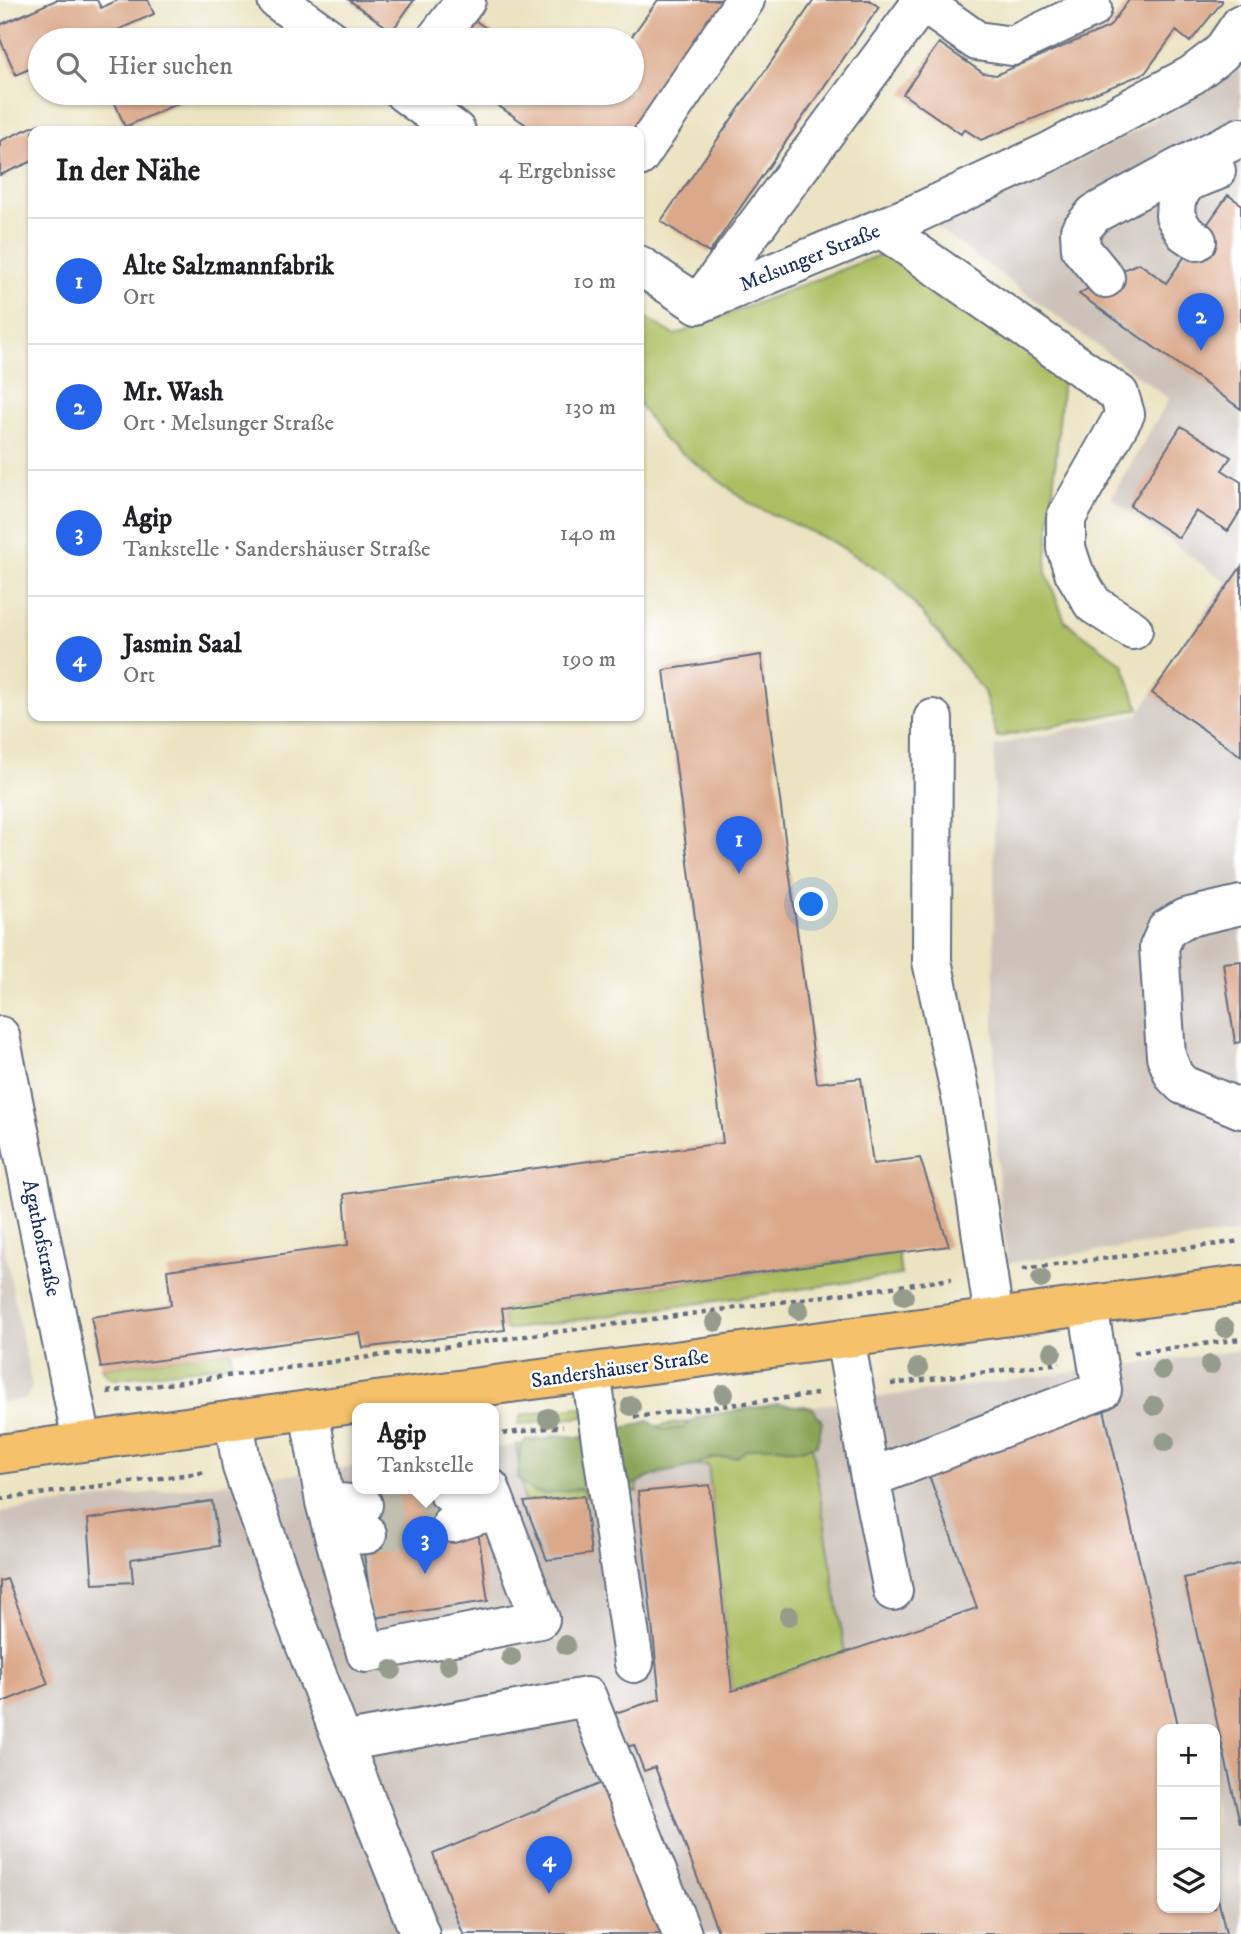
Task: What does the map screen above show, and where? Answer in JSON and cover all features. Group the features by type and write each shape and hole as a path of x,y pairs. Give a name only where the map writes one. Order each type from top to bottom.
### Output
{"main road":[{"name":"Sandershäuser Straße","path":"405,1403 474,1398 591,1373 1241,1285"},
{"name":"Sandershäuser Straße","path":"0,1454 234,1420 352,1407"}],"street":[{"path":"277,0 316,28"},
{"path":"444,28 466,0"},
{"path":"644,150 745,0"},
{"name":"Melsunger Straße","path":"698,304 921,1 977,41 1012,46 1092,8"},
{"name":"Melsunger Straße","path":"698,304 881,228 1051,151 1171,87 1221,53 1241,24"},
{"path":"420,105 449,126"},
{"path":"1105,278 1081,249 1080,231 1094,214 1241,137"},
{"path":"1197,241 1185,233 1175,216 1176,199 1187,182 1241,161"},
{"path":"881,228 1119,394 1125,414 1066,518 1066,548 1074,572 1093,604 1133,630"},
{"path":"644,268 698,304"},
{"path":"933,719 932,961 962,1101 994,1318"},
{"path":"1241,905 1185,918 1167,929 1158,947 1166,1056 1174,1076 1183,1085 1241,1110"},
{"name":"Agathofstraße","path":"0,1036 82,1441"},
{"path":"870,1478 1102,1390 1088,1306"},
{"path":"845,1338 893,1591"},
{"path":"591,1373 634,1663"},
{"path":"309,1410 347,1519 366,1653 540,1619 494,1498 453,1501"},
{"path":"234,1420 242,1467 294,1616 419,1934"},
{"path":"343,1742 587,1697 682,1934"}],"path":[{"path":"74,1396 1241,1241"},
{"path":"0,1499 242,1467"}],"shaded area":[{"path":"1241,58 1241,1232 1007,1263 999,1191 994,1066 994,746 1138,715 1226,582 1111,498 1169,399 935,226 1068,166 1147,125 1235,65"},
{"path":"0,1226 32,1387 26,1399 0,1403"},
{"path":"1241,1350 1241,1934 0,1934 0,1512 352,1467 352,1494 499,1494 499,1447"}],"green space":[{"path":"907,244 1065,353 1046,572 1065,621 1123,664 1139,709 997,737 984,692 893,579 833,542 752,505 664,440 644,411 644,317 675,335"},
{"path":"898,1253 901,1275 505,1330 502,1308"},
{"path":"231,1350 233,1364 114,1379 101,1368"},
{"path":"778,1404 813,1408 822,1422 817,1445 796,1450 761,1447 746,1450 737,1457 713,1458 682,1469 660,1473 633,1484 623,1496 594,1500 580,1489 540,1494 518,1479 520,1448 526,1440 546,1439 555,1435 598,1439 648,1421 664,1430 683,1428 698,1417"},
{"path":"806,1406 845,1653 732,1691 708,1465 636,1472 638,1492 524,1502 516,1445"},
{"path":"580,1407 589,1416 518,1425 521,1415"}],"building":[{"path":"56,0 97,0 101,8 118,0 148,0 154,14 122,28 28,28 28,70 16,75 0,39 0,25"},
{"path":"349,0 414,0 394,28 388,28"},
{"path":"658,0 727,0 639,126 528,126 497,105 644,105 644,28 638,28"},
{"path":"814,0 869,0 879,7 709,253 661,221"},
{"path":"1129,0 1222,2 1190,42 1176,31 1145,73 981,140 964,129 961,134 903,94 939,43 983,73 996,75 1109,27"},
{"path":"471,18 486,28 464,28"},
{"path":"116,105 174,105 127,126 125,126"},
{"path":"28,129 28,163 0,175 0,141"},
{"path":"1228,195 1241,204 1241,409 1079,294 1105,278 1139,263 1166,283"},
{"path":"1181,426 1231,457 1222,470 1241,482 1241,510 1228,531 1196,511 1179,538 1130,506"},
{"path":"1241,567 1241,756 1152,693"},
{"path":"761,655 817,1083 861,1078 873,1164 920,1158 949,1246 502,1308 505,1330 363,1348 360,1333 101,1368 91,1317 171,1305 167,1270 348,1245 344,1194 723,1143 664,670"},
{"path":"1241,961 1241,1042 1235,1043 1223,963"},
{"path":"1101,1397 1178,1724 1157,1724 1157,1913 1220,1913 1220,1907 1226,1934 719,1934 655,1767 644,1771 634,1745 626,1747 615,1713 660,1699 638,1492 710,1485 732,1691 977,1608 926,1467"},
{"path":"360,1494 451,1494 478,1531 488,1601 373,1618 363,1547"},
{"path":"584,1496 591,1554 547,1560 524,1502"},
{"path":"212,1501 219,1546 131,1559 133,1582 93,1584 88,1519"},
{"path":"1241,1564 1241,1823 1220,1736 1220,1724 1217,1724 1184,1578"},
{"path":"7,1579 48,1684 0,1703 0,1581"},
{"path":"604,1782 667,1934 463,1934 433,1854"}],"tunnel":[{"path":"363,1505 435,1494"},
{"path":"367,1534 452,1523"}],"place":[{"name":"Mr. Wash","path":"1201,351"},
{"name":"Alte Salzmannfabrik","path":"739,874"},
{"name":"Agip","path":"425,1574"},
{"name":"Jasmin Saal","path":"549,1894"}]}
